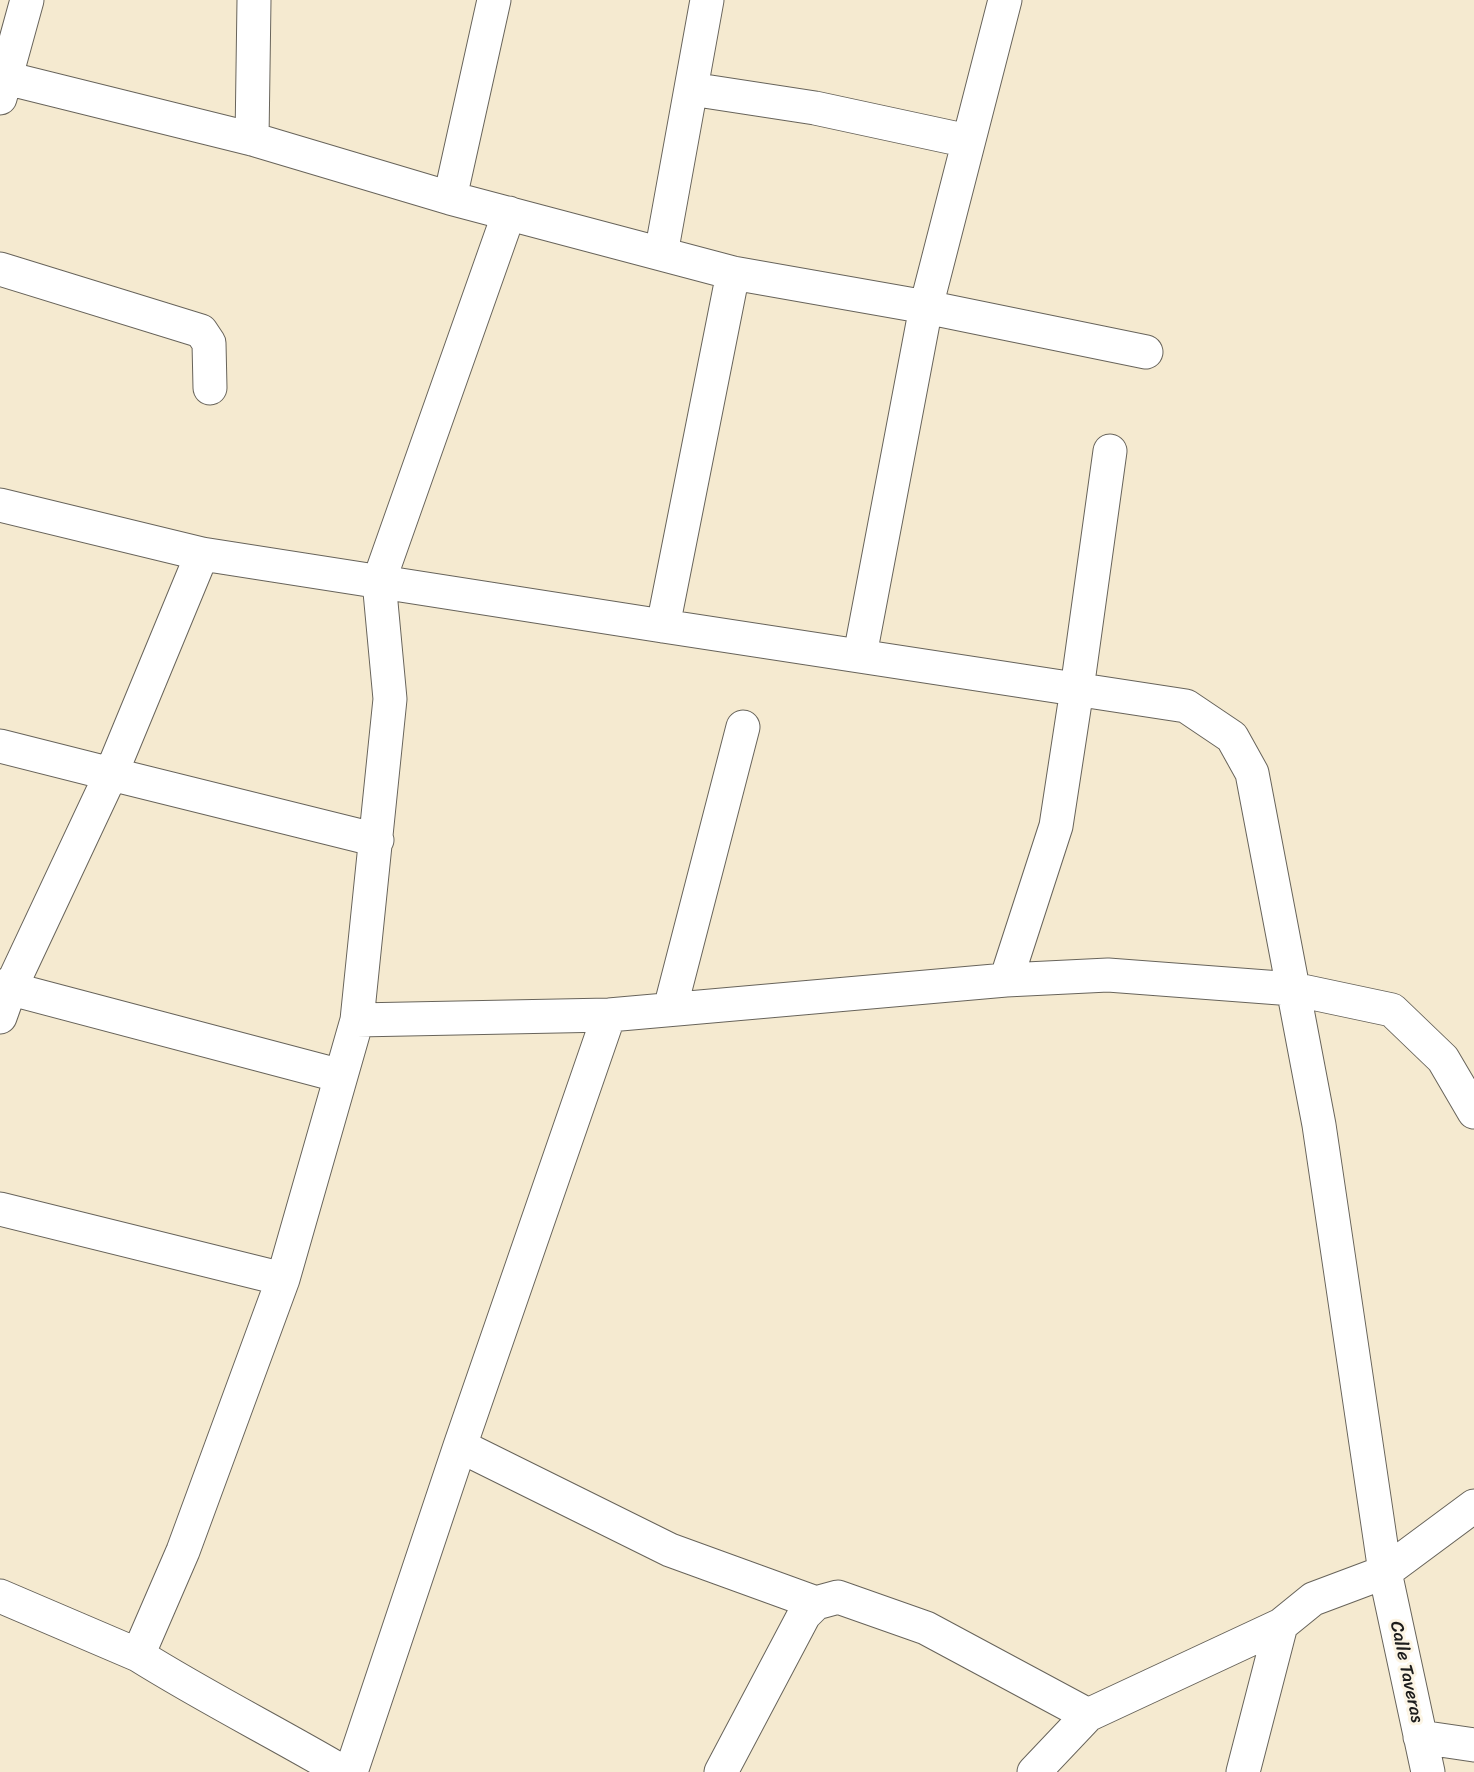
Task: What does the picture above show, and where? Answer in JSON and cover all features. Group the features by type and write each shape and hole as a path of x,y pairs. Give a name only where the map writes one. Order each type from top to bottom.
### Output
{"street":[{"path":"27,0 3,88 252,139 450,198 733,273 926,307 1146,352"},
{"path":"252,139 254,0"},
{"path":"450,198 494,0"},
{"path":"662,254 707,0"},
{"path":"860,655 926,307 1005,0"},
{"path":"691,89 815,108 968,141"},
{"path":"138,1655 183,1551 283,1279 357,1020 390,699 379,581 509,213"},
{"path":"0,269 201,331 209,343 210,388"},
{"path":"663,626 733,273"},
{"path":"1006,980 1056,826 1110,451"},
{"name":"Calle Taveras","path":"0,505 202,554 1186,706 1233,737 1251,773 1319,1125 1385,1572 1428,1772"},
{"path":"202,554 111,774 3,997 341,1076"},
{"path":"670,1009 743,727"},
{"path":"0,746 377,840"},
{"path":"357,1020 609,1015 1006,980 1108,975 1293,989 1392,1010 1443,1059 1474,1112"},
{"path":"351,1772 460,1446 609,1015"},
{"path":"0,1209 283,1279"},
{"path":"460,1446 670,1550 816,1602 838,1597 926,1628 1088,1714"},
{"path":"1034,1772 1088,1714 1281,1625 1313,1599 1385,1572 1474,1506"},
{"path":"0,1596 138,1655 197,1692 274,1732 343,1772"},
{"path":"721,1772 804,1616 816,1602"},
{"path":"1243,1772 1281,1625"},
{"path":"1420,1737 1474,1745"}]}
